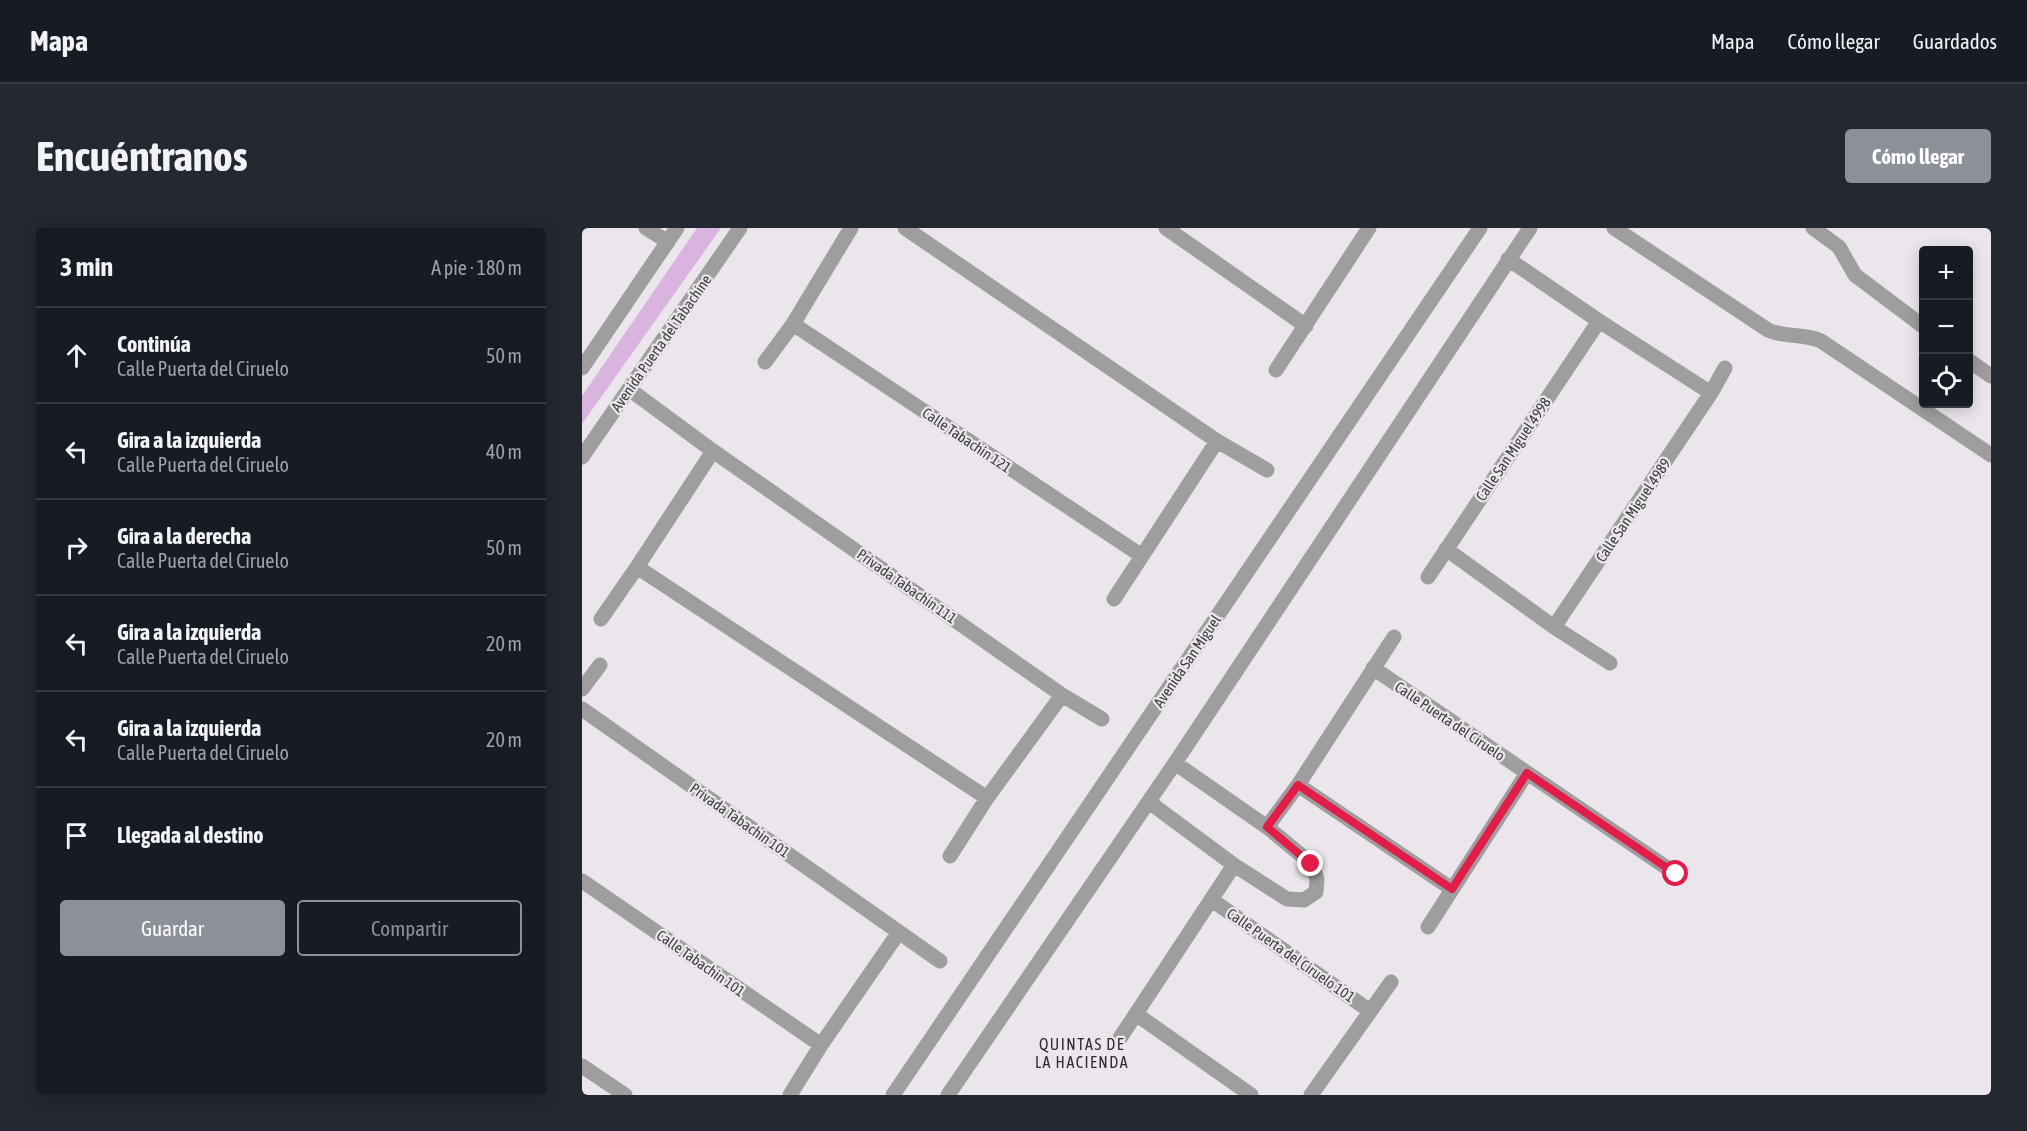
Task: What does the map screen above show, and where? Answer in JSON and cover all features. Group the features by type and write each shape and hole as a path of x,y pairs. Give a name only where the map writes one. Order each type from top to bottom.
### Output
{"street":[{"path":"646,228 668,242"},
{"path":"582,368 587,351 677,228"},
{"name":"Avenida Puerta del Tabachine","path":"582,458 740,228"},
{"path":"765,362 793,324 851,228"},
{"path":"905,228 1217,441 1267,470"},
{"path":"1166,228 1306,326"},
{"path":"1276,370 1369,228"},
{"name":"Avenida San Miguel","path":"893,1095 1480,228"},
{"path":"948,1095 1149,802 1530,228"},
{"path":"1614,228 1768,330 1783,336 1809,337 1821,341 1991,455"},
{"path":"1813,228 1839,247 1855,275 1919,324"},
{"path":"1508,259 1599,321 1712,393"},
{"name":"Calle San Miguel 4998","path":"1428,577 1599,321"},
{"name":"Calle Tabachin 121","path":"793,324 1142,556"},
{"path":"1973,363 1991,376"},
{"name":"Calle San Miguel 4989","path":"1554,627 1712,393 1725,368"},
{"name":"Privada Tabachin 111","path":"629,389 713,451 1062,695 1102,719"},
{"path":"1114,599 1217,441"},
{"path":"601,619 713,451"},
{"path":"1446,549 1554,627 1610,663"},
{"path":"637,567 987,798"},
{"path":"1267,827 1298,785 1394,637"},
{"path":"582,689 600,665"},
{"name":"Calle Puerta del Ciruelo","path":"1373,668 1676,874"},
{"path":"950,856 987,798 1062,695"},
{"name":"Privada Tabachin 101","path":"582,709 940,961"},
{"path":"1149,802 1233,865 1287,899 1304,900 1316,892 1317,879 1311,864 1267,827 1175,763"},
{"path":"1428,927 1527,773"},
{"path":"1298,785 1452,889"},
{"path":"1120,1038 1233,865"},
{"name":"Calle Tabachin 101","path":"582,881 821,1046"},
{"name":"Calle Puerta del Ciruelo 101","path":"1212,900 1370,1011"},
{"path":"790,1095 899,932"},
{"name":"Calle Puerta del Ciruelo 101","path":"1311,1095 1390,982"},
{"path":"1136,1014 1251,1095"},
{"path":"582,1066 625,1095"}],"shaded area":[{"path":"697,228 721,228 582,424 582,396"}],"district":[{"name":"QUINTAS DE LA HACIENDA","path":"1082,1053"}],"route":[{"path":"1311,864 1267,827 1298,785 1452,889 1527,773 1676,874"}]}
